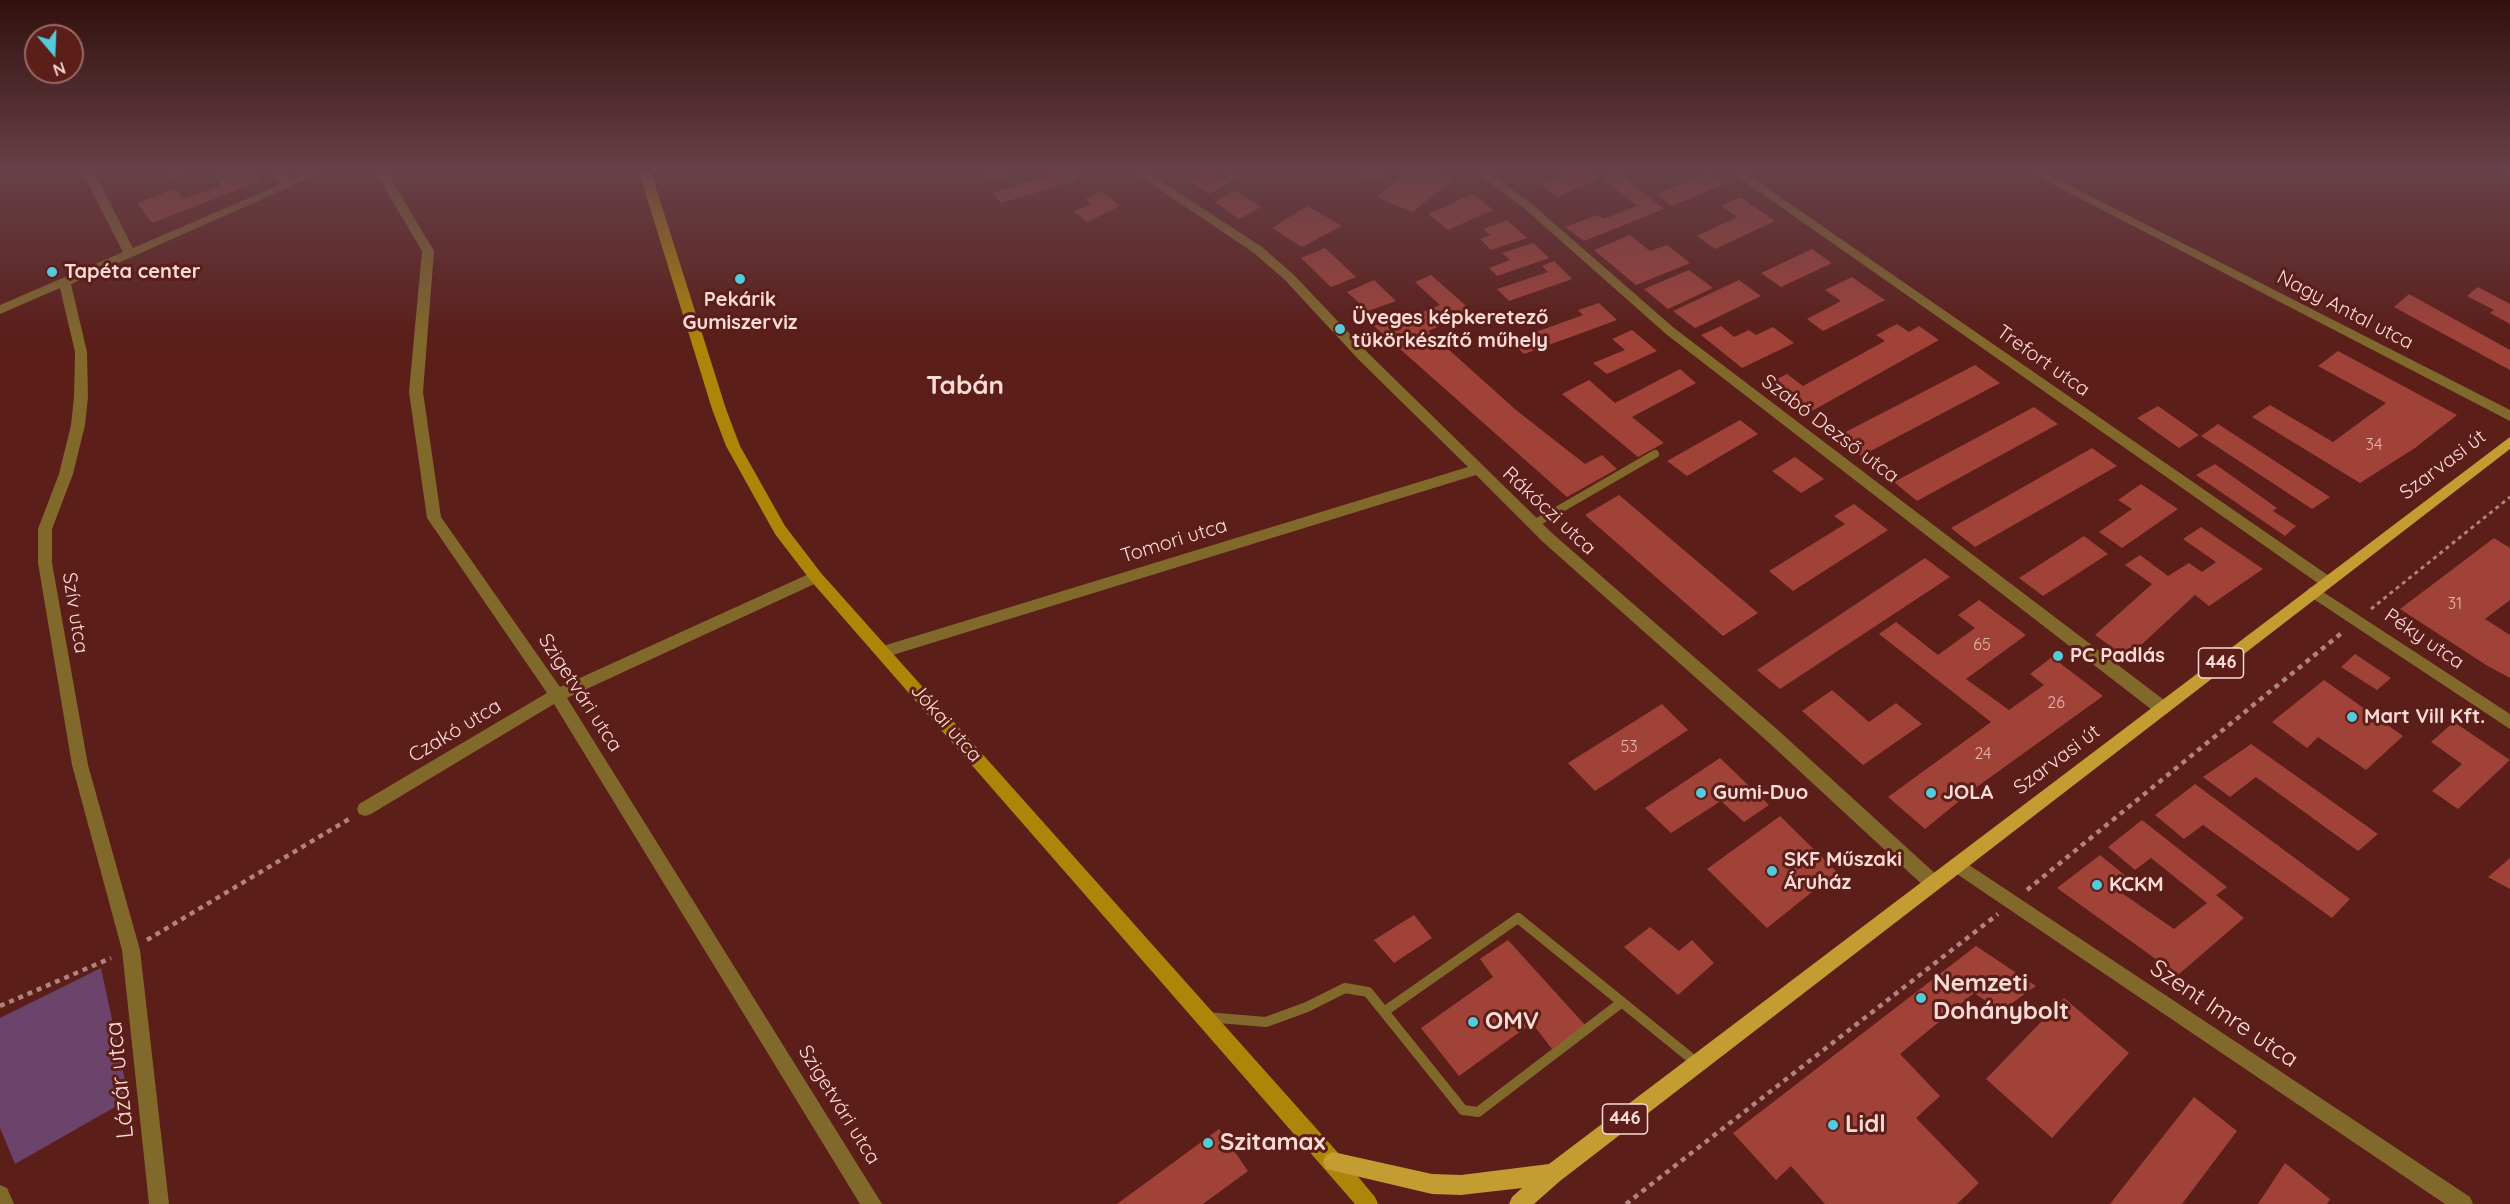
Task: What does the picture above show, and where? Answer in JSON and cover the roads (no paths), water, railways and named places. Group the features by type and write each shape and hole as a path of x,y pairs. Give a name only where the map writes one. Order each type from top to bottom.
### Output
{"main road":[{"name":"Jókai utca","path":"662,228 701,357 733,446 780,530 816,577 1368,1204"},
{"name":"Szarvasi út","path":"1519,1204 1553,1174 1697,1063 2510,442"},
{"path":"1333,1162 1432,1184 1461,1185 1553,1174"}],"street":[{"path":"117,228 130,253"},
{"path":"0,310 187,228"},
{"name":"Szigetvári utca","path":"414,228 428,251 416,392 434,518 557,695 872,1204"},
{"name":"Rákóczi utca","path":"1225,228 1258,250 1289,277 1363,356 1476,470 1933,883"},
{"name":"Szabó Dezső utca","path":"1553,228 1670,331 2162,708"},
{"name":"Trefort utca","path":"1817,228 2327,582"},
{"name":"Nagy Antal utca","path":"2144,228 2510,416"},
{"name":"Szív utca","path":"66,282 81,352 81,397 78,425 66,474 45,529 45,563 80,765 130,950"},
{"name":"Tomori utca","path":"883,652 1476,470"},
{"name":"Czakó utca","path":"365,809 557,695 816,577"},
{"name":"Péky utca","path":"2314,592 2510,722"},
{"name":"Szent Imre utca","path":"1956,865 2463,1204"},
{"name":"Lázár utca","path":"130,950 159,1204"},
{"path":"0,1195 4,1204"}],"lane":[{"path":"1534,524 1655,454"},
{"path":"1384,1011 1518,918 1697,1063"},
{"path":"1205,1017 1266,1022 1307,1007 1345,988 1368,992 1463,1110 1478,1112 1622,1002"}],"place":[{"name":"Tapéta center","path":"52,272"},
{"name":"Pekárik Gumiszerviz","path":"740,279"},
{"name":"Üveges képkeretező tükörkészítő műhely","path":"1340,329"},
{"name":"PC Padlás","path":"2058,656"},
{"name":"Mart Vill Kft.","path":"2352,717"},
{"name":"Gumi-Duo","path":"1701,793"},
{"name":"JOLA","path":"1931,793"},
{"name":"SKF Műszaki Áruház","path":"1772,871"},
{"name":"KCKM","path":"2097,885"},
{"name":"Nemzeti Dohánybolt","path":"1921,998"},
{"name":"OMV","path":"1473,1022"},
{"name":"Lidl","path":"1833,1125"},
{"name":"Szitamax","path":"1208,1143"}],"district":[{"name":"Tabán","path":"965,386"}]}
